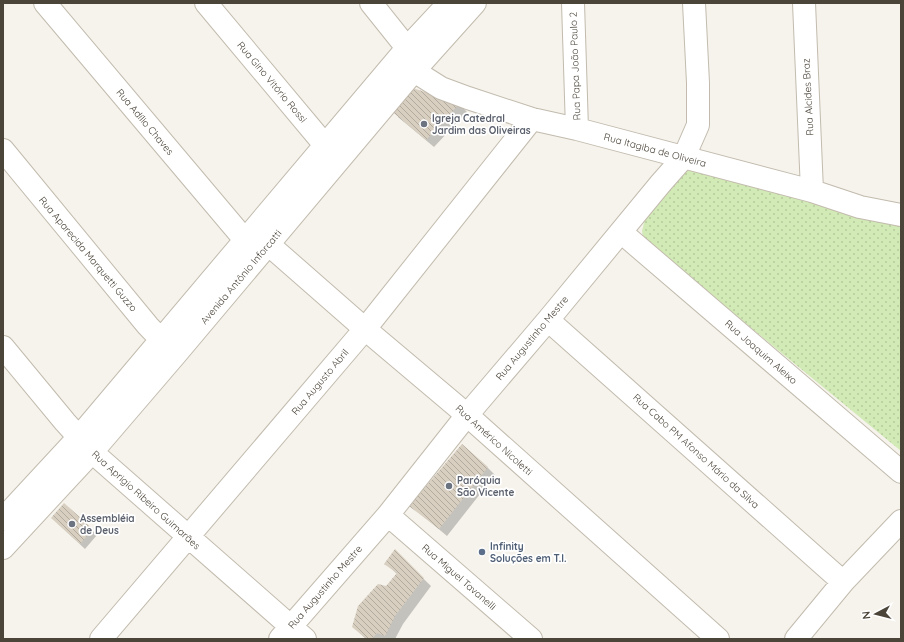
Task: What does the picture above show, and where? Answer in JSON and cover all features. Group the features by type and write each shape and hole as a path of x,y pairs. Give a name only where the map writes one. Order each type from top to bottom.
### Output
{"street":[{"name":"Rua Adílio Chaves","path":"45,3 245,240"},
{"name":"Rua Gino Vitório Rossi","path":"206,3 332,153"},
{"path":"371,3 407,48 410,62 414,70"},
{"name":"Avenida Antônio Inforcatti","path":"5,543 85,445 169,347 268,244 407,48 449,3"},
{"name":"Avenida Antônio Inforcatti","path":"169,347 245,240 414,70 475,3"},
{"name":"Rua Papa João Paulo 2","path":"573,3 577,129"},
{"name":"Rua Augustinho Mestre","path":"292,635 467,414 548,320 684,157 698,125 698,83 694,3"},
{"name":"Rua Alcides Braz","path":"804,3 812,191"},
{"name":"Rua Itagiba de Oliveira","path":"414,70 441,88 532,119 577,129 812,191 860,207 901,215"},
{"name":"Rua Augusto Abril","path":"102,639 365,329 532,119"},
{"name":"Rua Aparecida Marquetti Guzzo","path":"3,150 148,326 169,347"},
{"name":"Rua Joaquim Aleixo","path":"621,232 901,472"},
{"name":"Rua Américo Nicoletti","path":"268,244 365,329 467,414 718,639"},
{"name":"Rua Cabo PM Afonso Mário da Silva","path":"548,320 843,582"},
{"name":"Rua Aprigio Ribeiro Guimarães","path":"3,347 85,445 292,635"},
{"name":"Avenida Antônio Inforcatti","path":"3,519 85,445"},
{"name":"Rua Miguel Tavanelli","path":"388,515 531,639"},
{"path":"796,639 843,582 901,521"}],"green space":[{"path":"692,169 708,171 901,226 901,451 644,240 642,231 645,219 681,174"}],"building":[{"name":"Igreja Catedral Jardim das Oliveiras","path":"403,85 460,103 426,140 389,109"},
{"name":"Paróquia São Vicente","path":"462,444 488,467 439,529 409,506"},
{"name":"Assembléia de Deus","path":"64,503 93,529 80,544 51,518"},
{"path":"395,549 424,578 395,616 385,636 377,633 372,639 367,639 352,627 358,606 378,584 386,586 397,573 384,564"}],"place":[{"name":"Igreja Catedral Jardim das Oliveiras","path":"424,124"},
{"name":"Paróquia São Vicente","path":"449,486"},
{"name":"Assembléia de Deus","path":"72,524"},
{"name":"Infinity Soluções em T.I.","path":"482,552"}]}
